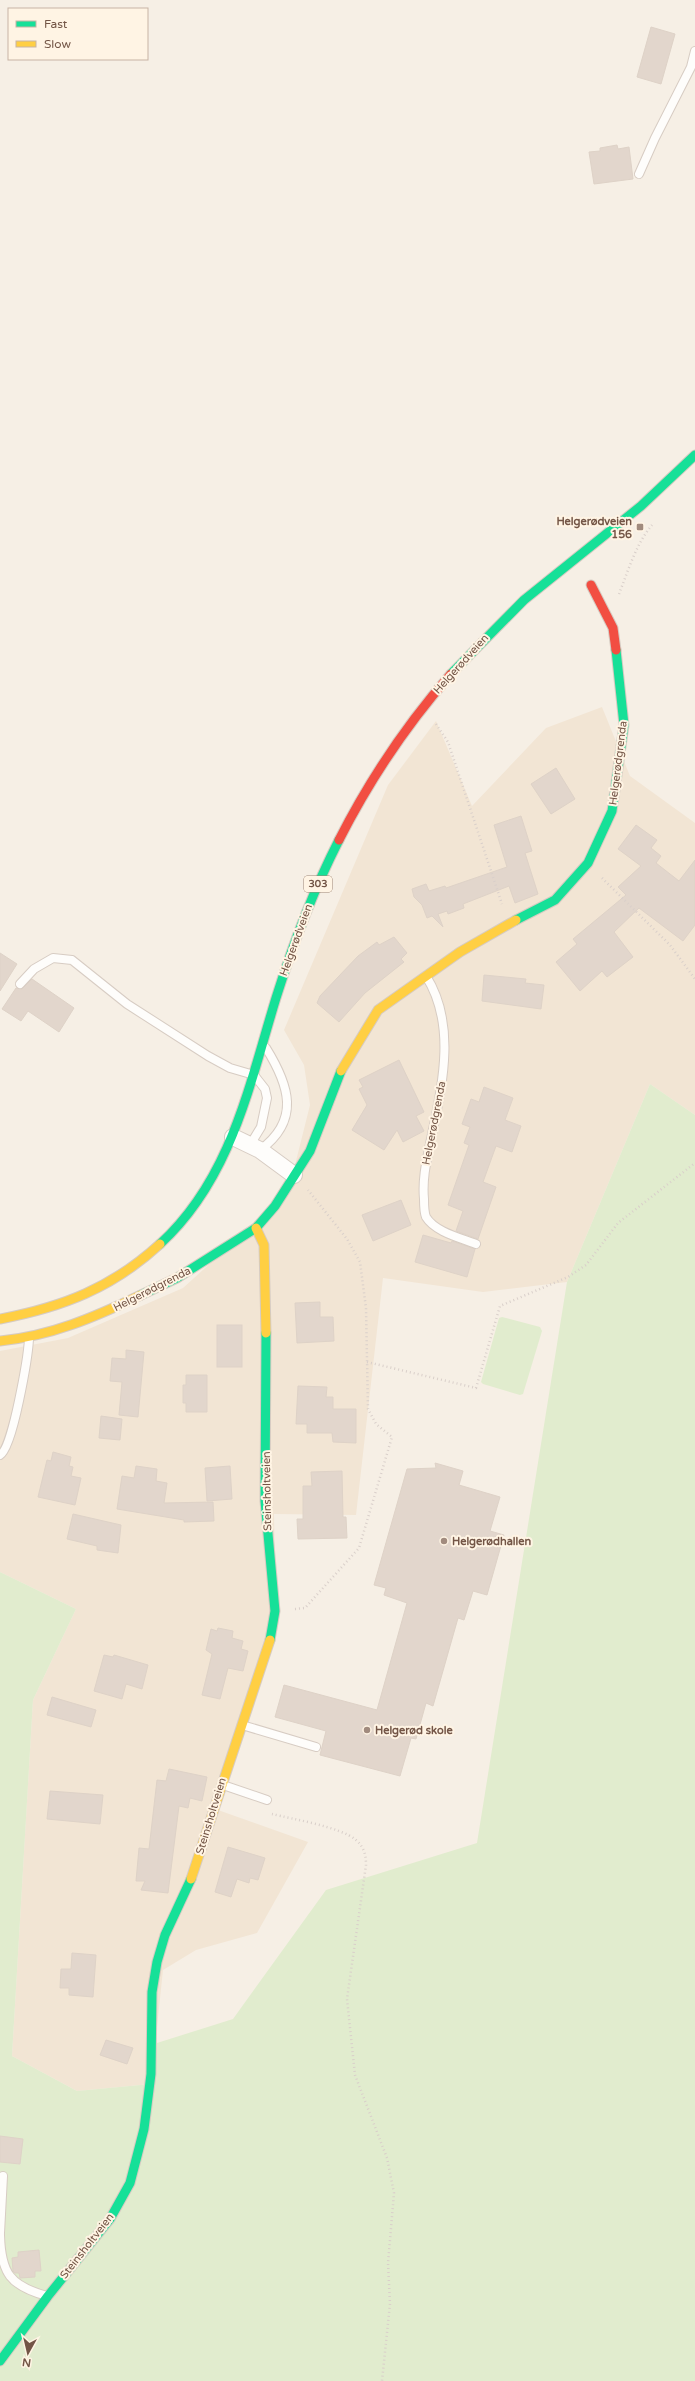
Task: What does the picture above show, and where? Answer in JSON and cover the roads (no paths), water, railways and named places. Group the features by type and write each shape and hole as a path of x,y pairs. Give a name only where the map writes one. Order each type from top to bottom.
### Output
{"street":[{"name":"Helgerødveien","path":"0,1320 32,1314 90,1294 132,1269 157,1248 184,1220 204,1193 233,1136 254,1075 299,931 327,863 372,780 419,712 465,657 514,607 647,501 695,455"},
{"name":"Helgerødgrenda","path":"0,1341 29,1338 83,1322 178,1278 256,1228 275,1206 310,1152 344,1063 378,1010 425,975 508,924 555,900 588,863 612,811 624,725 613,628 591,584"},
{"path":"233,1136 255,1147 294,1175"},
{"name":"Steinsholtveien","path":"0,2362 48,2296 110,2219 130,2183 144,2128 149,2089 152,1992 157,1962 165,1935 195,1869 221,1784 266,1656 276,1611 268,1548 265,1501 267,1368 264,1245 256,1228"}],"lane":[{"path":"639,174 655,138 691,67 695,51"},
{"path":"20,984 34,969 53,958 72,960 127,1004 201,1052 230,1068 254,1075 265,1089 267,1098 255,1147"},
{"name":"Helgerødgrenda","path":"425,975 436,993 441,1010 444,1044 442,1092 424,1175 426,1216 435,1227 476,1244"},
{"path":"255,1147 274,1139 283,1126 288,1100 280,1071 263,1043"},
{"path":"0,1455 9,1442 28,1362 29,1338"},
{"path":"241,1725 316,1747"},
{"path":"221,1784 267,1800"},
{"path":"3,2176 0,2234 2,2261 8,2276 21,2286 48,2296"}],"place":[{"name":"Helgerødveien 156","path":"640,527"},
{"name":"Helgerødhallen","path":"444,1541"},
{"name":"Helgerød skole","path":"367,1730"}]}
